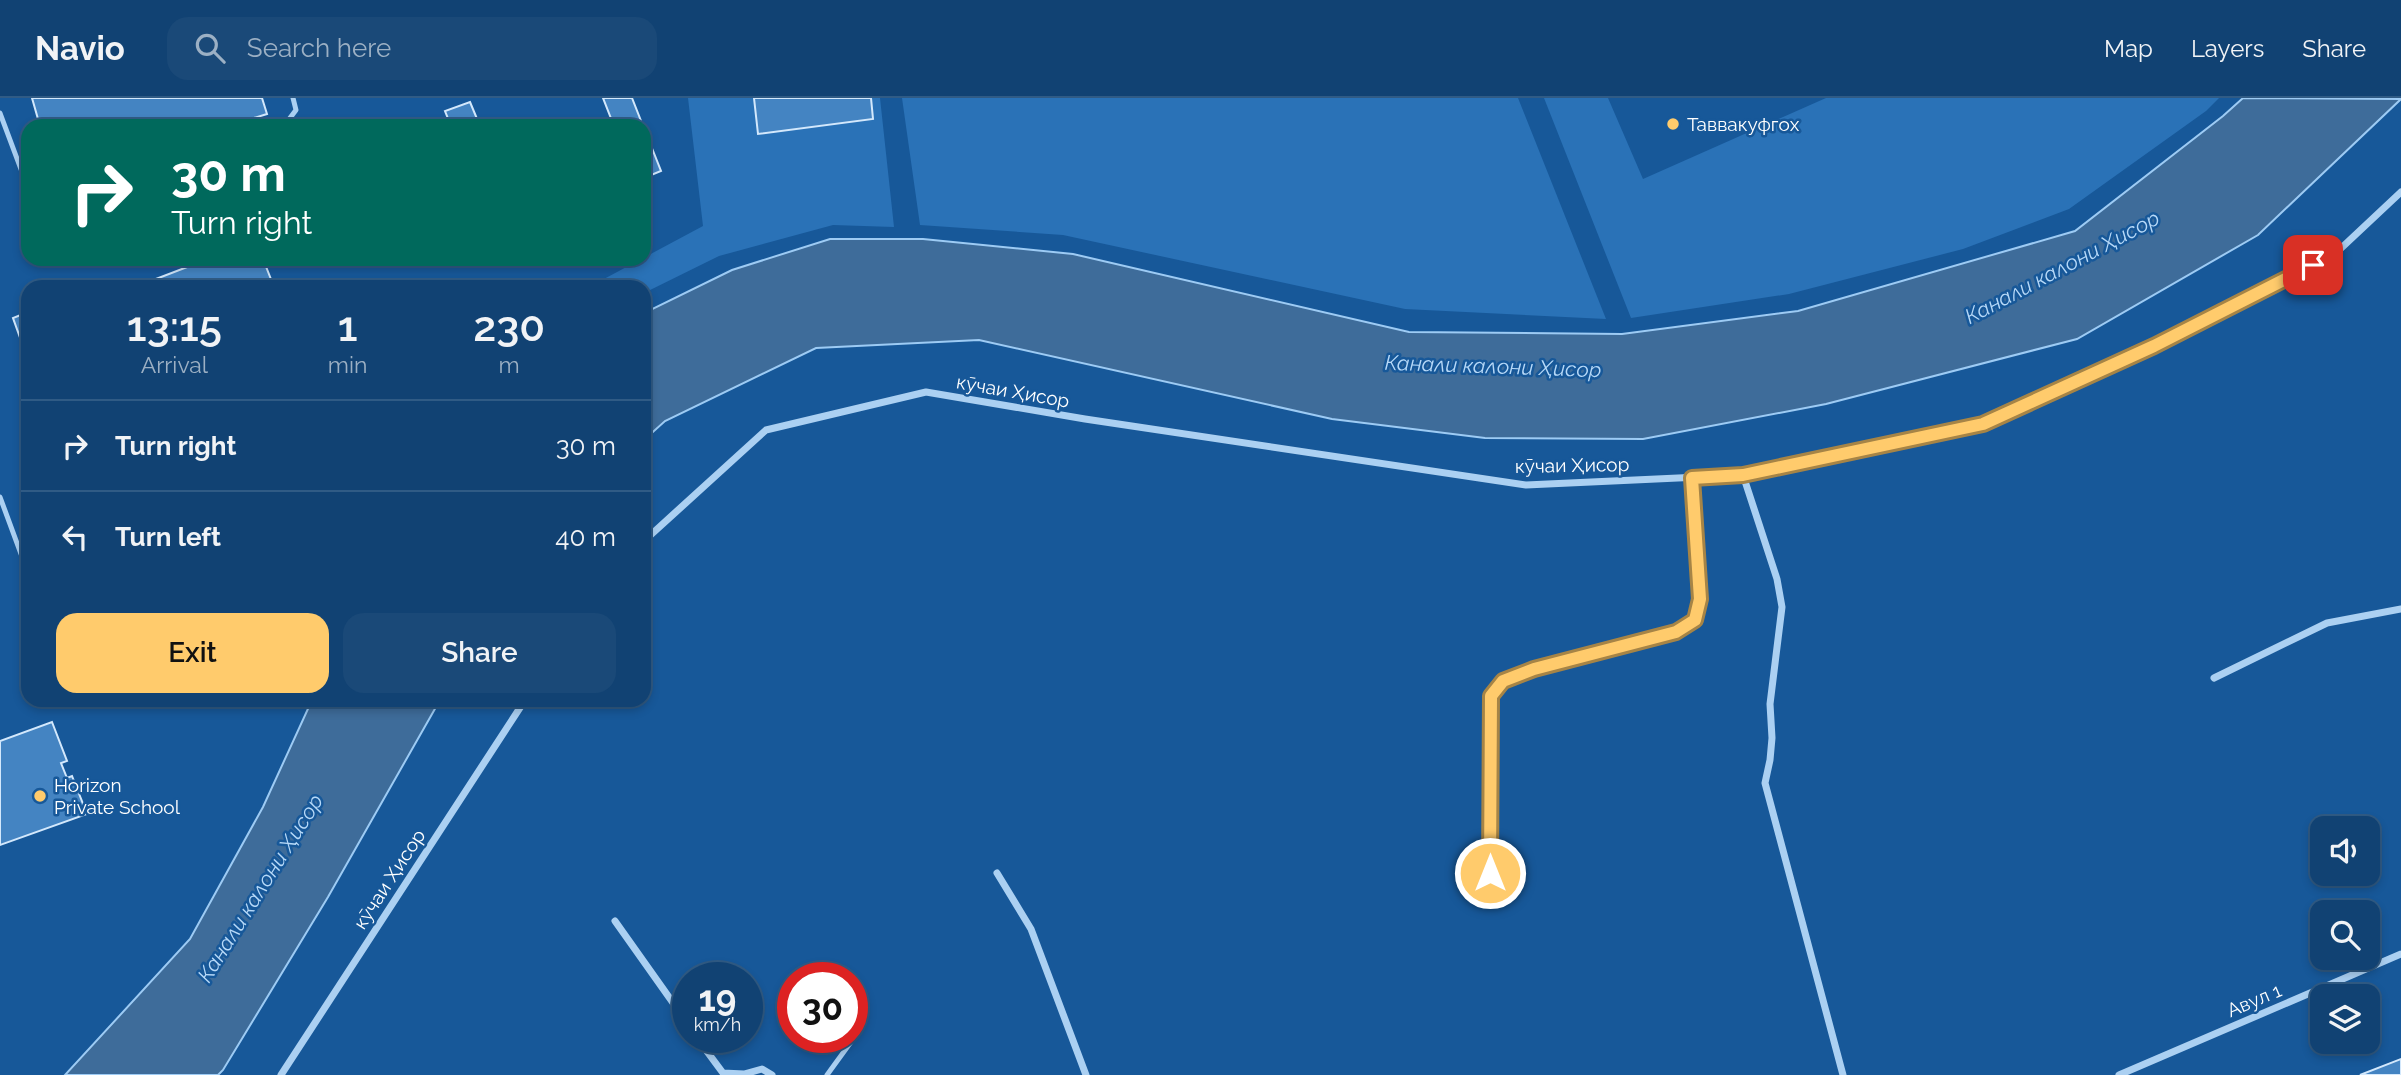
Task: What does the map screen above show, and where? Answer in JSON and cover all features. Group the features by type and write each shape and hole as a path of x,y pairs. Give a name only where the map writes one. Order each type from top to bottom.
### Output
{"street":[{"name":"кӯчаи Ҳисор","path":"651,535 766,430 926,392 1085,419 1526,485 1743,475 1983,424 2154,346 2336,253 2401,192"},
{"path":"1743,475 1777,579 1782,607 1770,704 1770,760 1765,783 1843,1075"},
{"path":"1490,873 1491,696 1503,681 1534,669 1676,632 1695,620 1700,599 1692,478"},
{"path":"2214,678 2327,623 2401,609"},
{"name":"кӯчаи Ҳисор","path":"281,1075 520,707"},
{"path":"997,873 1031,929 1086,1075"},
{"path":"615,920 672,1001"},
{"name":"Авул 1","path":"2119,1075 2401,954"},
{"path":"709,1053 723,1073 744,1074 762,1069 772,1075"}],"lane":[{"path":"289,119 296,110 293,98"},
{"path":"0,113 21,169"},
{"path":"0,497 21,554"},
{"path":"827,1075 843,1053"}],"shaded area":[{"path":"688,98 880,98 894,227 833,225 719,256 651,290 651,280 602,280 628,266 651,266 651,254 703,226"},
{"path":"902,98 1518,98 1606,319 1405,309 1063,235 920,225"},
{"path":"1544,98 1608,98 1643,179 1826,98 2219,98 2206,111 2069,209 1963,249 1789,294 1631,318"}],"water":[{"name":"Канали калони Ҳисор","path":"2243,98 2401,99 2258,235 2077,339 1826,404 1643,439 1485,438 1332,419 979,340 816,348 665,421 651,434 651,310 732,270 830,239 923,239 1073,254 1409,332 1622,334 1798,311 2075,231"},
{"name":"Канали калони Ҳисор","path":"309,707 436,707 328,897 218,1075 65,1075 190,939 263,807"}],"building":[{"path":"32,98 262,98 267,114 251,119 38,119"},
{"path":"603,98 632,98 640,119 611,119"},
{"path":"754,98 871,98 873,119 758,134"},
{"path":"470,102 477,119 448,119 445,111"},
{"path":"651,146 661,171 651,175"},
{"path":"190,266 266,266 271,280 153,280"},
{"path":"21,315 21,340 13,318"},
{"name":"Horizon Private School","path":"52,722 67,761 61,763 67,778 72,776 87,814 0,845 0,741"},
{"path":"2401,1059 2401,1075 2360,1075"}],"place":[{"name":"Таввакуфгох","path":"1673,124"},
{"name":"Horizon Private School","path":"40,796"}],"route":[{"path":"1490,873 1491,696 1503,681 1534,669 1676,632 1695,620 1700,599 1692,478 1743,475 1983,424 2154,346 2313,265"}]}
